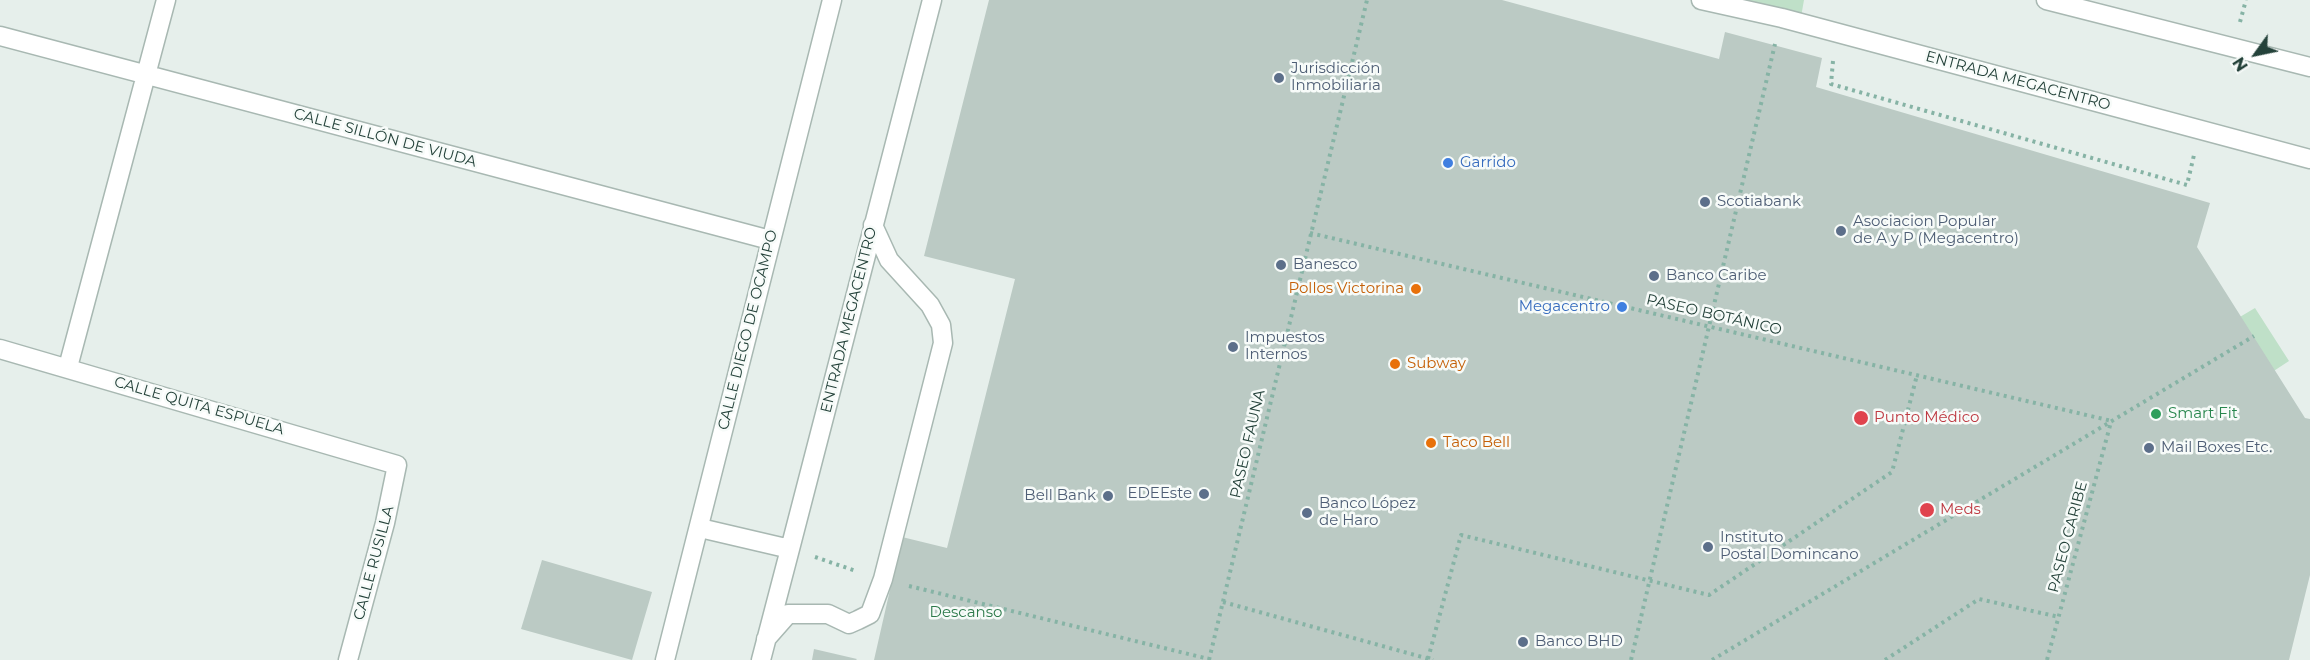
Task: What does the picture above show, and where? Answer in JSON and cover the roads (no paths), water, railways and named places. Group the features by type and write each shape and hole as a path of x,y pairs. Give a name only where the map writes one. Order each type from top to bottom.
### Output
{"street":[{"path":"68,368 166,0"},
{"name":"CALLE DIEGO DE OCAMPO","path":"665,660 832,0"},
{"name":"ENTRADA MEGACENTRO","path":"761,660 932,0"},
{"name":"ENTRADA MEGACENTRO","path":"1701,0 1723,3 2310,159"},
{"path":"2046,0 2310,67"},
{"name":"CALLE SILLÓN DE VIUDA","path":"0,36 770,240"},
{"path":"766,639 788,614 828,614 849,624 870,614 883,579 943,343 941,325 930,305 889,260 873,225"},
{"name":"CALLE QUITA ESPUELA","path":"0,349 397,465"},
{"name":"CALLE RUSILLA","path":"348,660 385,523 397,465"},
{"path":"700,528 790,549"}],"place":[{"name":"Jurisdicción Inmobiliaria","path":"1279,78"},
{"name":"Garrido","path":"1448,163"},
{"name":"Scotiabank","path":"1705,202"},
{"name":"Asociacion Popular de A y P (Megacentro)","path":"1841,231"},
{"name":"Banesco","path":"1281,265"},
{"name":"Banco Caribe","path":"1654,276"},
{"name":"Pollos Victorina","path":"1416,289"},
{"name":"Megacentro","path":"1622,307"},
{"name":"Impuestos Internos","path":"1233,347"},
{"name":"Subway","path":"1395,364"},
{"name":"Smart Fit","path":"2156,414"},
{"name":"Punto Médico","path":"1861,418"},
{"name":"Taco Bell","path":"1431,443"},
{"name":"Mail Boxes Etc.","path":"2149,448"},
{"name":"EDEEste","path":"1204,494"},
{"name":"Bell Bank","path":"1108,496"},
{"name":"Meds","path":"1927,510"},
{"name":"Banco López de Haro","path":"1307,513"},
{"name":"Instituto Postal Domincano","path":"1708,547"},
{"name":"Banco BHD","path":"1523,642"}],"park label":[{"name":"Descanso","path":"966,613"}]}
